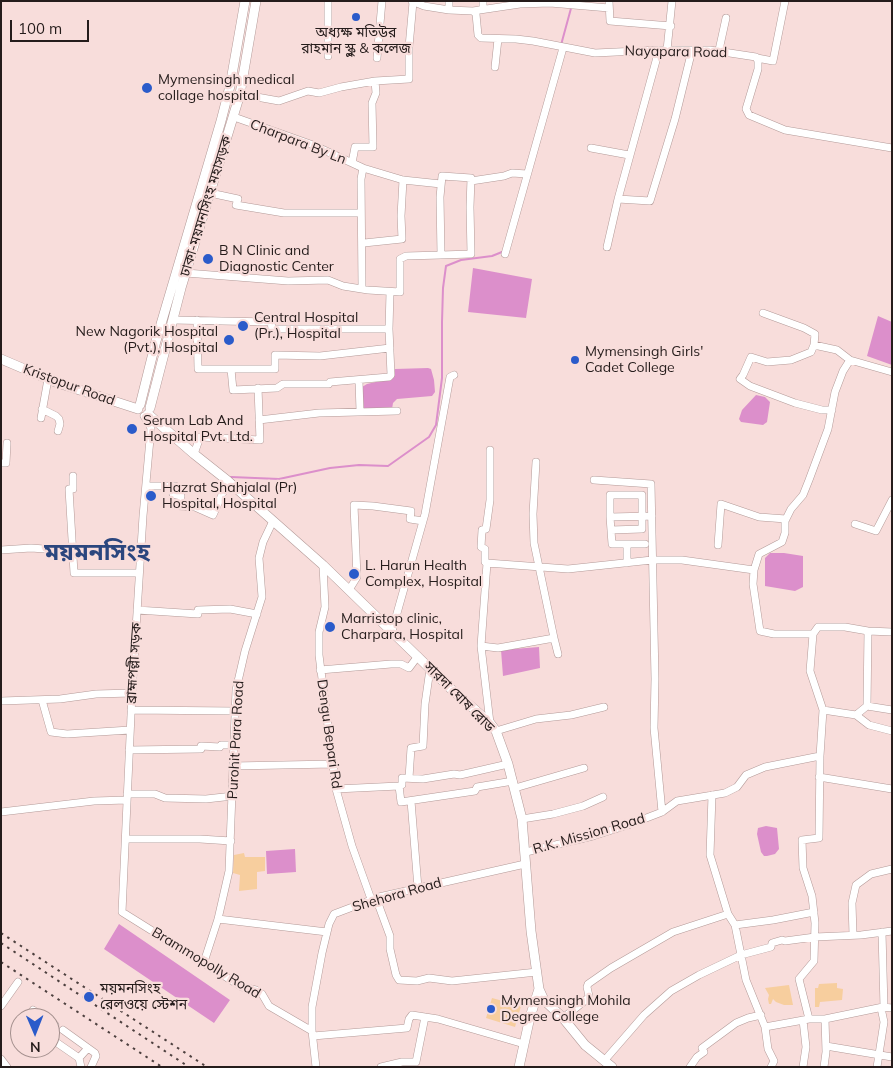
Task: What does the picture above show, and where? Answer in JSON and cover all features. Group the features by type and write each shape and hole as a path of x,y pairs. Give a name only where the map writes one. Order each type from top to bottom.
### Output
{"main road":[{"name":"ঢাকা-ময়মনসিংহ মহাসড়ক","path":"144,411 156,341 230,86 245,1"},
{"name":"ঢাকা-ময়মনসিংহ মহাসড়ক","path":"144,411 234,117 240,94 256,1"},
{"name":"Kristopur Road","path":"1,359 48,380 144,411"},
{"name":"সারদা ঘোষ রোড","path":"144,411 323,564 430,669 493,727 508,764 522,819 539,989 544,1000 563,1018 585,1045 608,1064"},
{"path":"519,1067 530,1017 539,989"}],"street":[{"path":"328,1 328,56"},
{"path":"377,58 382,1"},
{"path":"449,1 449,10"},
{"path":"667,50 671,26 672,1"},
{"path":"785,1 773,61 757,58 758,69 746,109 749,115 786,130 892,148"},
{"name":"Charpara By Ln","path":"240,94 279,101 308,91 318,93 376,81 409,79 412,2"},
{"path":"412,2 449,10 473,10 483,5 550,2 609,5 610,21 671,26"},
{"name":"Nayapara Road","path":"473,10 476,14 480,37 534,41 595,53 720,50 757,58"},
{"path":"720,50 726,18"},
{"path":"495,67 498,38"},
{"path":"505,254 563,48"},
{"path":"607,247 629,155 658,50"},
{"path":"618,199 650,200 675,119 692,50"},
{"path":"352,164 355,147 373,147 372,103 376,92 376,81"},
{"name":"Charpara By Ln","path":"234,117 313,145 362,168 362,288"},
{"path":"591,148 629,155"},
{"path":"362,168 403,180 441,184"},
{"path":"471,181 512,173 527,174"},
{"path":"186,273 288,280 328,280 343,286 400,292 400,259 406,256 441,255 471,254 470,207 472,178 442,176 441,255"},
{"path":"364,243 402,239 403,180"},
{"path":"210,193 238,199 236,205 284,213 361,213"},
{"path":"231,369 233,390 277,388 283,384 328,384 330,382 389,377 391,375 390,292"},
{"path":"763,313 815,334 814,345 811,352 791,360 767,362 751,357 740,379 750,386 795,403 822,410 832,410"},
{"path":"173,320 271,322 272,329 389,329"},
{"path":"197,320 198,369 275,369 275,355 320,356 390,348"},
{"path":"814,345 837,350 850,360 892,372"},
{"path":"813,634 774,634 760,631 753,591 754,570 759,554 782,542 786,519 791,509 803,495 828,429 835,392 843,371 850,360"},
{"path":"392,631 423,522 450,377 454,375"},
{"path":"41,418 48,380"},
{"path":"359,381 360,411"},
{"path":"194,454 200,437 260,440 258,388"},
{"path":"42,409 59,419 58,431"},
{"name":"ব্রাহ্মপল্লী সড়ক","path":"122,912 137,610 152,428 144,411"},
{"path":"259,420 319,413 396,411"},
{"path":"1,463 6,463 7,443"},
{"path":"490,450 490,500 486,528 482,530 481,547 485,549 484,562 487,563 481,646 493,727 571,715 604,707"},
{"path":"536,462 533,514 534,543 558,654"},
{"path":"73,476 74,489 69,489 74,573 140,572"},
{"path":"594,480 651,484 655,680 654,728 662,812"},
{"path":"146,486 175,486 173,494 181,496 179,506 195,507 213,515 228,481"},
{"path":"611,530 641,529 642,495 610,495 610,517 612,544 645,544"},
{"path":"855,524 876,531 892,500"},
{"path":"718,545 721,504 759,517 786,519"},
{"path":"350,590 357,577 354,505 411,511 410,519 423,522"},
{"path":"610,517 652,516"},
{"name":"Purohit Para Road","path":"204,962 218,920 229,871 236,690 253,622 258,614 262,597 260,558 263,542 273,521"},
{"path":"627,544 627,563"},
{"path":"1,550 31,548 58,550"},
{"path":"487,563 568,569 652,560 682,560 754,570"},
{"name":"Dengu Bepari Rd","path":"323,564 325,607 319,632 320,670 336,789 352,846 390,936 390,949 396,975 399,980 417,981 429,978 452,980 536,972"},
{"path":"137,610 198,614 198,610 230,609 258,614"},
{"path":"803,1067 806,1047 806,1019 799,979 814,961 815,937 812,896 803,868 802,840 818,838 823,710 810,671 813,634 818,627 845,627 868,631 892,632"},
{"path":"867,706 868,631"},
{"path":"481,646 498,648 554,638"},
{"path":"320,670 391,664 401,664 409,668 418,656"},
{"path":"409,778 411,748 422,746 430,669"},
{"path":"1,701 42,700 132,693"},
{"path":"42,700 51,732 67,734 130,730"},
{"path":"856,715 867,706 892,710"},
{"path":"131,710 235,711"},
{"path":"823,710 856,715 869,725 892,731"},
{"path":"129,750 200,749 201,746 220,747 221,745 234,745"},
{"name":"R.K. Mission Road","path":"526,852 593,836 662,812 678,801 732,791 746,775 765,767 820,756"},
{"path":"233,766 333,764"},
{"path":"508,764 460,775 454,774 427,779 401,778 402,785 399,786 401,802 475,791 477,787 514,784 584,768"},
{"path":"819,777 892,789"},
{"path":"336,789 399,786"},
{"path":"1,812 155,794 165,798 206,799 233,796"},
{"path":"712,795 710,855 728,914 735,925 746,980 765,1027 768,1049 774,1060 771,1067"},
{"path":"522,819 561,812 583,806 603,797"},
{"path":"411,801 418,888"},
{"path":"126,839 231,841"},
{"name":"Shehora Road","path":"316,1067 312,1034 312,1007 322,953 334,914 373,898 525,864"},
{"path":"853,935 852,903 856,885 871,874 892,869"},
{"name":"Brammopolly Road","path":"122,912 242,987 256,990 262,994 270,1006 312,1034"},
{"path":"735,925 814,912"},
{"path":"563,1018 587,999 589,996 588,984 611,968 674,932 728,914"},
{"path":"218,920 327,932"},
{"path":"608,1064 644,1016 671,992 699,975 741,956 771,947 772,943 782,940 892,931"},
{"path":"877,1067 886,1008 882,932"},
{"path":"883,960 892,960"},
{"path":"1,1006 18,982"},
{"path":"765,1027 806,1019 825,1019 886,1008"},
{"path":"312,1034 407,1028 412,1015 463,1026 524,1044"},
{"path":"690,1067 697,1057 704,1052 702,1048 730,1027 748,1018 761,1015"},
{"path":"381,1067 402,1062 416,1065 424,1017"},
{"path":"824,1067 826,1046 825,1019"},
{"path":"62,1030 95,1052 96,1056 91,1067"},
{"path":"60,1045 79,1058 81,1067"},
{"path":"826,1046 892,1057"},
{"path":"79,1058 88,1048"},
{"path":"1,1059 8,1067"}],"shaded area":[{"path":"473,268 532,279 526,318 468,312"},
{"path":"878,316 892,322 892,365 867,356"},
{"path":"395,369 431,369 434,380 435,392 432,396 397,399 393,403 392,409 373,410 362,408 362,387 389,379"},
{"path":"756,395 765,397 770,402 767,422 763,425 741,422 739,419 742,410"},
{"path":"770,553 803,556 803,587 795,591 765,586 765,558"},
{"path":"539,647 540,668 503,676 501,650"},
{"path":"766,826 777,828 779,849 775,854 764,856 761,852 757,834 758,828"},
{"path":"295,849 296,872 267,874 266,851"},
{"path":"244,853 245,857 265,857 265,871 257,872 257,889 239,891 240,875 233,873 234,855"},
{"path":"119,924 230,1000 214,1023 104,949"},
{"path":"837,983 837,988 843,989 842,1000 820,1002 819,1007 815,1007 815,988 818,988 819,984"},
{"path":"789,985 793,1005 784,1005 773,999 771,1004 769,1004 769,995 765,988"},
{"path":"492,998 521,1006 515,1027 486,1018"}],"waterway":[{"path":"561,45 573,1"},
{"path":"231,477 279,479 330,468 359,465 388,466 429,437 436,425 442,378 443,288 446,266 461,260 492,256 502,252"}],"railway":[{"path":"1,933 207,1067"},
{"path":"1,943 189,1067"},
{"path":"1,962 162,1067"}],"place":[{"name":"অধ্যক্ষ মতিউর রাহমান স্কুল & কলেজ","path":"356,17"},
{"name":"Mymensingh medical collage hospital","path":"147,88"},
{"name":"B N Clinic and Diagnostic Center","path":"208,259"},
{"name":"Central Hospital (Pr.), Hospital","path":"243,326"},
{"name":"New Nagorik Hospital (Pvt.), Hospital","path":"229,340"},
{"name":"Mymensingh Girls' Cadet College","path":"575,360"},
{"name":"Serum Lab And Hospital Pvt. Ltd.","path":"132,429"},
{"name":"Hazrat Shahjalal (Pr) Hospital, Hospital","path":"151,496"},
{"name":"L. Harun Health Complex, Hospital","path":"354,574"},
{"name":"Marristop clinic, Charpara, Hospital","path":"330,627"},
{"name":"ময়মনসিংহ রেলওয়ে স্টেশন","path":"89,997"},
{"name":"Mymensingh Mohila Degree College","path":"491,1009"}],"district":[{"name":"ময়মনসিংহ","path":"97,553"}]}
